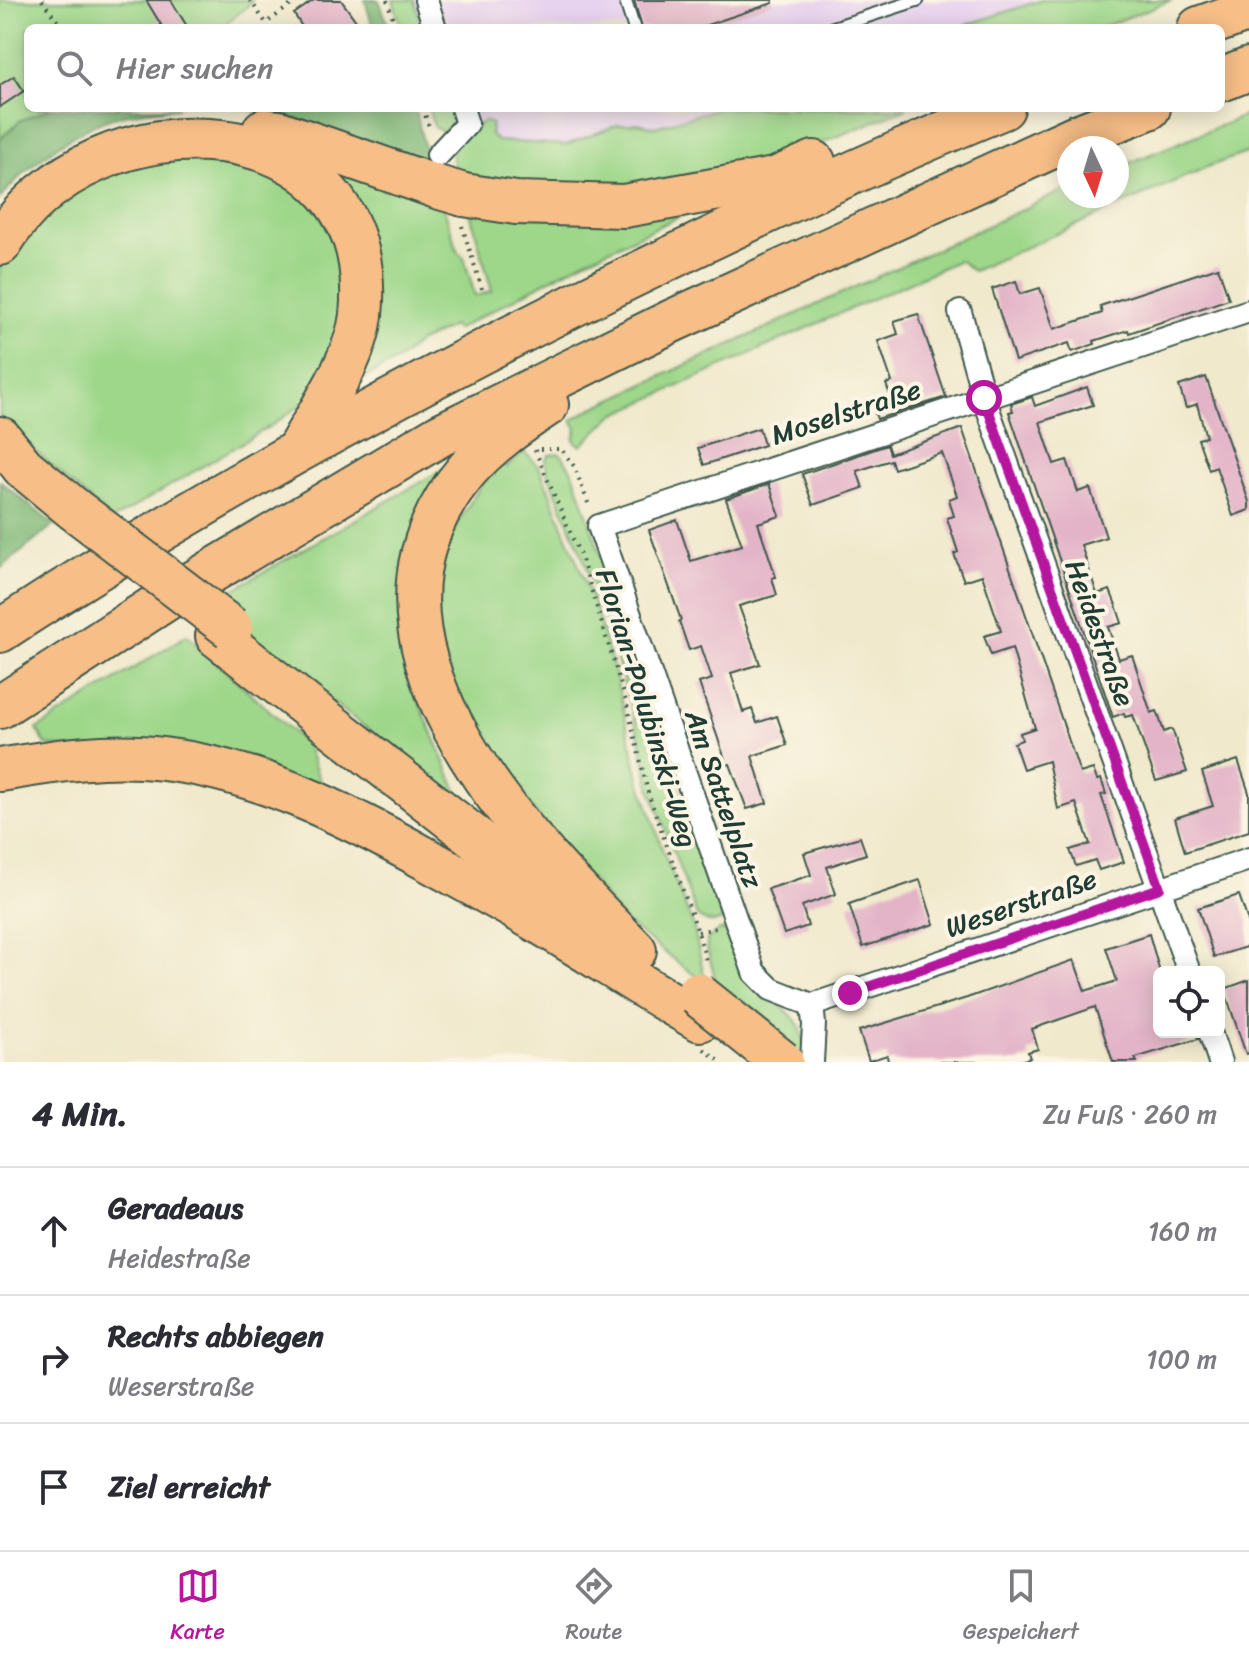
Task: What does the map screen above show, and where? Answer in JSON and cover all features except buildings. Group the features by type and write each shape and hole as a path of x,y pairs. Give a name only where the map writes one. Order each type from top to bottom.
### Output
{"highway":[{"path":"1210,24 1249,10"},
{"path":"1225,78 1249,69"},
{"path":"0,631 169,525 297,451 504,340 730,228 993,112"},
{"path":"0,707 179,591 440,435 672,321 1074,137 1139,112"},
{"path":"0,218 57,163 88,146 133,131 197,124 242,125 279,132 446,179 516,203 624,206 775,179 870,138 962,125"},
{"path":"0,244 27,208 50,187 77,168 115,152 166,140 216,140 251,146 289,160 324,190 342,214 353,241 362,283 361,317 352,351 297,451"},
{"path":"635,950 543,854 460,741 442,706 425,659 417,587 431,529 468,469 509,431 672,321"},
{"path":"0,438 23,467 68,512"},
{"path":"0,460 635,950 702,996 782,1062"},
{"path":"224,632 650,975 702,996 755,1062"},
{"path":"0,770 101,756 163,759 238,775 313,800 386,837 542,923 650,992 702,996"}],"street":[{"path":"426,0 434,24"},
{"path":"446,179 467,124 466,112"},
{"name":"Moselstraße","path":"599,526 1249,311"},
{"name":"Heidestraße","path":"960,312 984,398 1187,966"},
{"name":"Am Sattelplatz","path":"599,526 754,972 771,989 812,1005"},
{"name":"Weserstraße","path":"812,1005 1249,859"},
{"path":"812,1005 812,1062"},
{"path":"1212,1038 1220,1062"}],"lane":[{"path":"625,0 633,24"},
{"path":"842,24 894,4 918,0"}],"path":[{"path":"42,0 59,24"},
{"path":"250,0 266,23 298,0"},
{"path":"387,0 395,24"},
{"name":"Florian-Polubinski-Weg","path":"599,526 574,466 561,449 533,447 582,560 626,701 649,796 698,932 702,996"}],"shaded area":[{"path":"414,0 1042,0 969,24 422,24"},
{"path":"450,112 706,112 655,127 638,123 617,125 566,145 497,141 490,134 490,127 461,135 455,128"}],"green space":[{"path":"0,0 252,0 224,24 24,24 24,112 41,112 21,120 0,139"},
{"path":"365,0 379,0 388,24 372,24"},
{"path":"393,0 414,0 422,24 401,24"},
{"path":"1042,0 1172,0 1110,24 969,24"},
{"path":"41,112 140,112 113,118 76,134 21,176 0,199 0,139 21,120"},
{"path":"263,112 416,112 429,167 290,117"},
{"path":"429,112 450,112 455,128 450,134 435,128"},
{"path":"706,112 897,112 785,158 589,193 460,176 452,158 452,150 461,137 484,121 492,124 490,134 497,141 566,145 617,125 638,123 655,127"},
{"path":"1249,114 1249,152 1129,202 1129,163"},
{"path":"200,144 311,192 353,288 317,393 274,424 112,520 0,419 0,262 65,190"},
{"path":"307,154 442,202 458,252 464,257 475,296 492,291 469,209 702,206 582,262 456,330 453,326 419,342 400,359 351,385 368,343"},
{"path":"1057,194 1057,208 1115,208 973,271 959,260 612,416 581,446 574,440 577,428 572,420"},
{"path":"524,452 539,466 594,604 614,670 639,778 664,854 693,925 706,984 625,922 508,779 456,695 435,623 439,555 498,456 506,467"},
{"path":"558,453 574,475 677,785 724,911 722,920 718,922 709,922 697,916 651,790 640,739 608,628 547,471 546,459"},
{"path":"447,467 408,676 461,800 248,638 215,600"},
{"path":"0,481 54,525 0,569"},
{"path":"187,635 306,744 323,789 46,745 37,729"},
{"path":"720,930 727,932 752,982 789,1013 800,1027 805,1061 720,995 707,939"}],"route":[{"path":"850,993 1160,888 984,398"}]}
